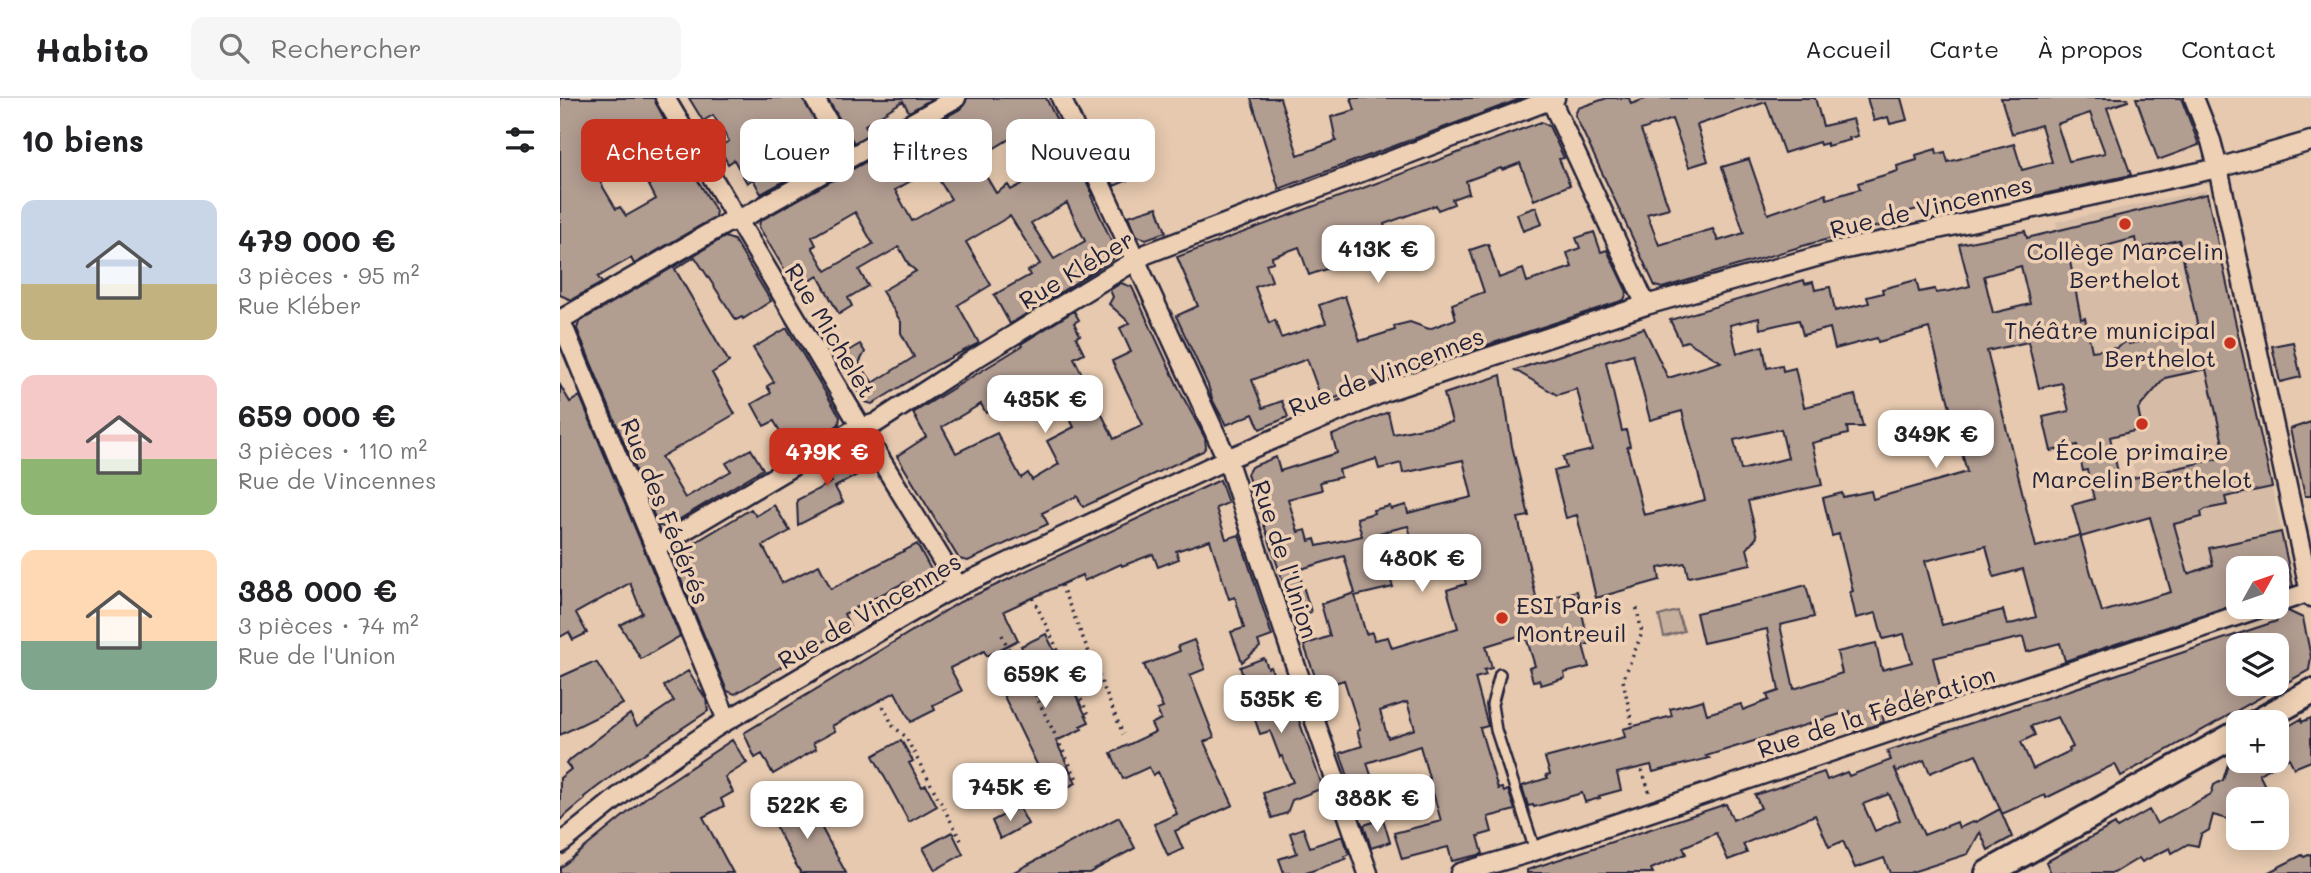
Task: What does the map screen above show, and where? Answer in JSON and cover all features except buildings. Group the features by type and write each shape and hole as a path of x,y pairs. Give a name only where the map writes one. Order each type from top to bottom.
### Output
{"street":[{"name":"Rue Michelet","path":"665,98 958,586"},
{"path":"814,98 826,119"},
{"path":"854,154 956,98"},
{"name":"Rue de l'Union","path":"1061,98 1227,459 1368,873"},
{"path":"2194,98 2211,141 2218,168 2310,594 2289,600"},
{"path":"1552,99 1646,305"},
{"name":"Rue Kléber","path":"655,548 850,432 876,424 1146,254 1552,99"},
{"name":"Rue de Vincennes","path":"560,844 643,777 727,720 958,586 1227,459 1387,391 1646,305 1837,251 2218,168 2311,141"},
{"path":"560,320 805,182"},
{"name":"Rue des Fédérés","path":"560,320 727,720"},
{"name":"Rue de la Fédération","path":"1460,873 1508,867 1535,850 2226,619"},
{"path":"2279,710 2311,692"},
{"path":"1988,873 2226,740"}],"lane":[{"path":"1500,674 1492,705 1496,730 1535,850"}],"path":[{"path":"1061,585 1123,734"},
{"path":"1033,598 1090,718"},
{"path":"1632,724 1623,680 1642,633 1636,605"},
{"path":"1002,635 1020,671 1024,672 1078,781"},
{"path":"880,700 893,726 905,736 963,844"},
{"path":"1642,770 1655,810"}],"shaded area":[{"path":"2206,190 2287,556 2226,556 2226,609 2179,624 2121,425 2104,429 2056,222"},
{"path":"2289,564 2294,587 2289,588"},
{"path":"1677,611 1684,631 1664,637 1659,616"}],"place":[{"name":"Collège Marcelin Berthelot","path":"2125,224"},
{"name":"Théâtre municipal Berthelot","path":"2230,343"},
{"name":"École primaire Marcelin Berthelot","path":"2142,424"},
{"name":"ESI Paris Montreuil","path":"1502,618"}]}
